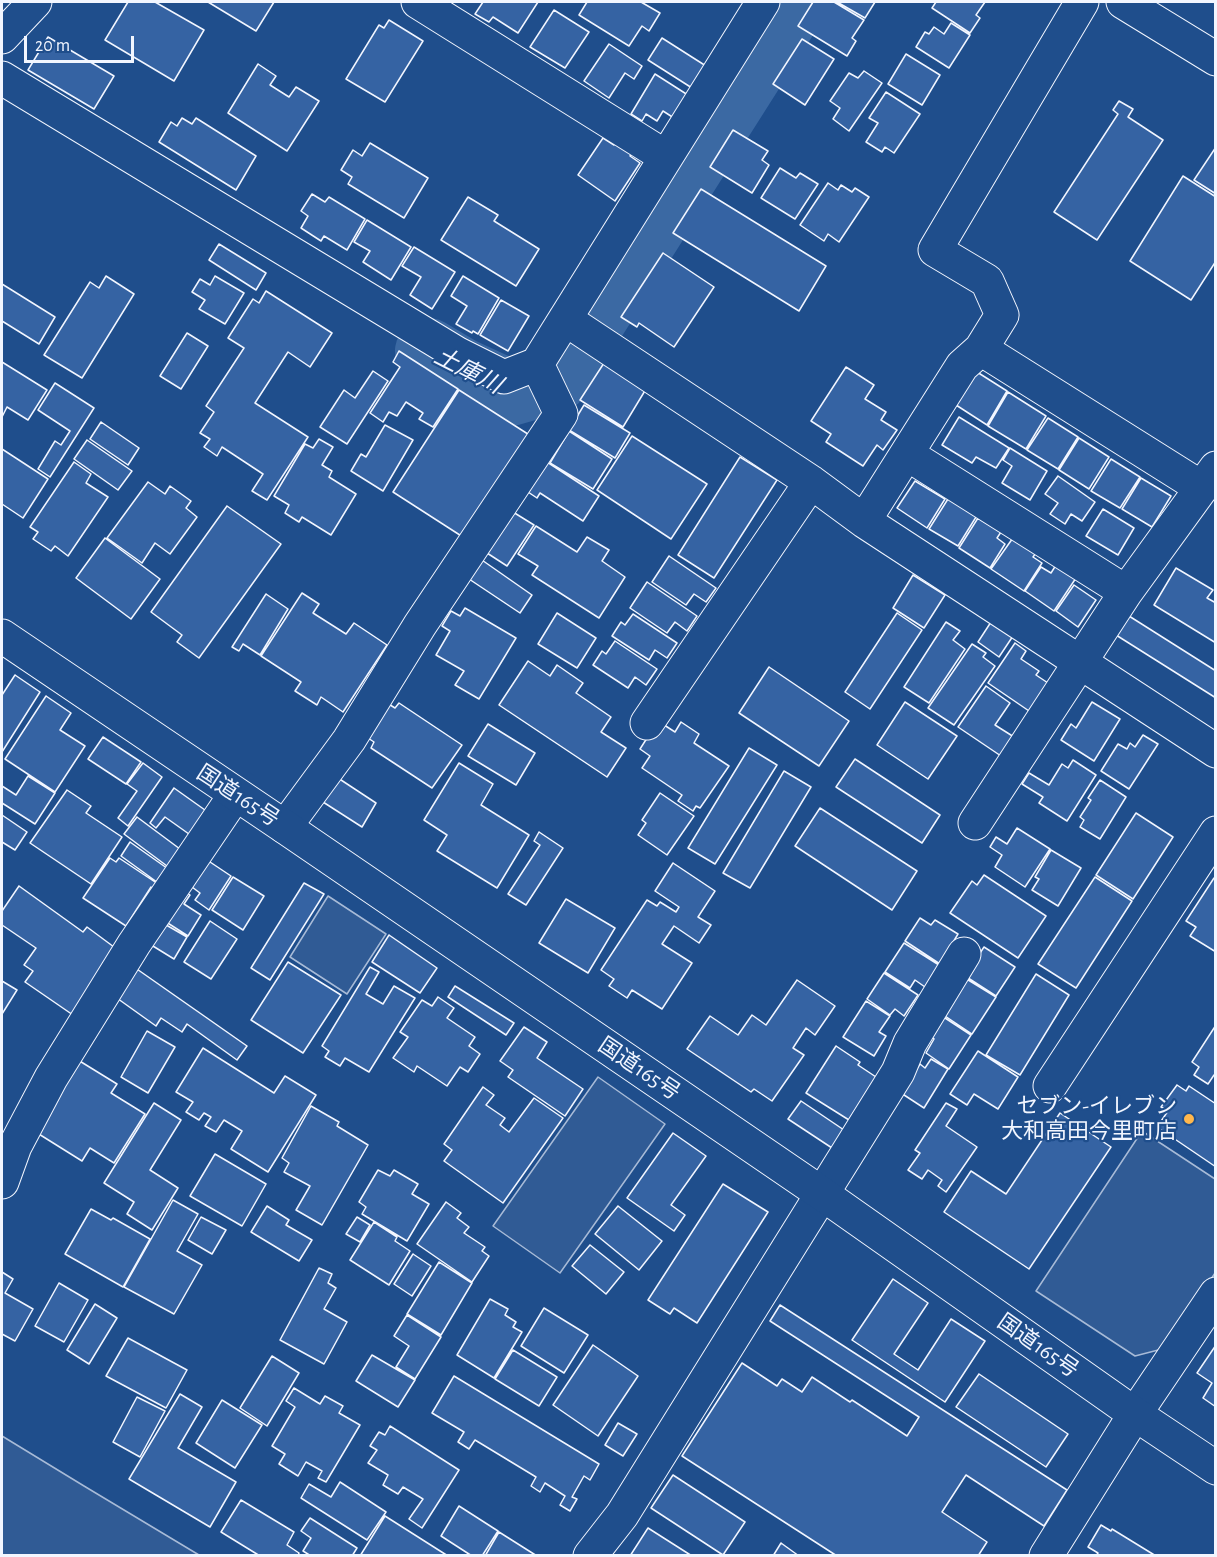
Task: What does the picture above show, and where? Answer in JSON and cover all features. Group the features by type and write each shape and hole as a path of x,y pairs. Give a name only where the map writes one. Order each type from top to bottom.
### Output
{"main road":[{"path":"2,37 35,2"},
{"path":"418,2 666,157"},
{"path":"285,827 349,740 420,625 561,414 544,378 565,319 763,2"},
{"path":"864,521 962,366 981,349 1002,315 987,281 935,250 1082,2"},
{"path":"1123,2 1215,59"},
{"path":"2,78 458,354 504,377 544,378"},
{"path":"565,319 811,482 864,521 1215,751"},
{"path":"975,823 1126,592 1209,478 981,349"},
{"path":"907,454 1126,592"},
{"path":"647,723 811,482"},
{"name":"国道165号","path":"2,636 820,1193 1215,1468"},
{"path":"2,1182 15,1146 51,1078 134,944 235,795"},
{"path":"1050,1086 1215,833"},
{"path":"590,1556 622,1515 820,1193 898,1072 910,1044 964,954"},
{"path":"1046,1556 1135,1414 1215,1294"}],"shaded area":[{"path":"328,896 386,934 347,994 290,957"},
{"path":"598,1077 665,1124 560,1273 493,1226"},
{"path":"1142,1131 1215,1179 1215,1273 1166,1348 1135,1356 1036,1291"},
{"path":"2,1436 84,1486 199,1555 2,1555"}],"building":[{"path":"128,2 155,2 204,30 174,81 105,40"},
{"path":"208,2 274,2 256,31"},
{"path":"483,2 538,2 518,33 493,17 489,22 475,14"},
{"path":"587,2 641,2 660,13 649,31 642,26 629,46 579,15"},
{"path":"813,2 834,2 864,20 852,38 856,41 847,56 798,26"},
{"path":"837,2 875,2 865,18"},
{"path":"936,2 985,2 976,15 980,18 970,33 932,8"},
{"path":"554,10 589,32 565,68 530,47"},
{"path":"389,20 423,41 385,102 346,79 379,25 384,28"},
{"path":"951,23 970,35 949,68 916,47 925,32 929,34 934,27 944,34"},
{"path":"48,37 114,76 94,109 28,70"},
{"path":"662,38 706,66 692,88 648,60"},
{"path":"802,39 834,59 805,105 773,84"},
{"path":"609,44 642,66 634,79 625,73 609,98 584,81"},
{"path":"906,54 940,75 922,105 888,84"},
{"path":"258,64 276,76 270,85 289,97 296,87 319,101 287,151 228,113"},
{"path":"864,71 882,83 849,131 833,119 840,108 830,101 849,73 858,78"},
{"path":"655,74 691,97 677,120 663,111 657,121 646,114 642,121 631,114"},
{"path":"886,92 920,114 894,153 885,147 882,152 866,142 878,123 869,118"},
{"path":"1119,101 1133,109 1128,117 1163,140 1097,240 1054,212 1118,114 1113,110"},
{"path":"182,118 192,124 196,118 256,156 236,190 159,142 171,122 177,126"},
{"path":"733,130 768,151 762,160 769,165 752,193 710,167"},
{"path":"603,138 614,145 618,140 634,150 630,156 640,163 615,201 578,175"},
{"path":"370,143 428,178 404,218 348,184 352,177 341,170 353,150 362,156"},
{"path":"1216,147 1216,194 1194,180"},
{"path":"780,168 796,178 800,173 818,184 795,219 761,198"},
{"path":"1183,176 1216,197 1216,261 1191,300 1130,261"},
{"path":"828,183 838,190 841,185 852,192 855,188 869,197 839,242 828,234 824,241 800,225"},
{"path":"701,189 826,266 799,311 673,233"},
{"path":"312,194 325,202 329,197 365,219 347,250 324,236 321,241 301,228 308,216 301,211"},
{"path":"468,197 498,215 494,221 539,249 516,286 441,240"},
{"path":"367,220 411,247 391,280 363,262 370,251 354,242"},
{"path":"219,244 266,273 256,290 209,260"},
{"path":"414,247 455,272 432,309 410,295 421,277 402,266"},
{"path":"663,253 714,287 674,347 639,323 637,327 621,317"},
{"path":"106,276 134,294 82,378 44,355 90,282 99,288"},
{"path":"215,276 244,293 225,324 199,309 205,300 192,292 200,279 210,285"},
{"path":"463,276 499,298 478,334 456,324 467,306 451,296"},
{"path":"2,284 55,317 39,344 2,321"},
{"path":"266,291 332,333 310,367 288,352 255,403 308,437 267,500 252,491 263,474 222,447 217,456 204,447 210,439 200,433 214,412 206,406 244,348 228,338 253,299 259,303"},
{"path":"501,300 529,316 508,351 480,335"},
{"path":"187,333 208,346 181,389 160,376"},
{"path":"399,351 458,389 433,427 419,419 423,413 406,402 397,416 389,412 383,422 370,413 400,367 393,362"},
{"path":"2,362 47,390 28,420 7,407 2,417"},
{"path":"604,363 646,389 623,427 580,400"},
{"path":"846,367 874,385 865,399 886,412 881,420 897,430 883,450 877,445 863,466 826,442 831,434 811,421"},
{"path":"373,371 388,381 347,444 320,427 344,390 355,398"},
{"path":"977,372 1007,391 987,425 956,405"},
{"path":"55,383 94,408 50,477 38,469 55,441 61,445 70,431 38,410"},
{"path":"459,390 531,436 466,539 393,492"},
{"path":"1008,392 1046,416 1026,449 988,426"},
{"path":"584,405 630,433 615,458 569,430"},
{"path":"959,417 1009,448 996,468 976,457 972,463 942,445"},
{"path":"1048,418 1078,437 1058,469 1027,450"},
{"path":"101,422 139,448 128,465 90,439"},
{"path":"385,425 413,440 383,491 351,471 361,454 366,457"},
{"path":"569,431 612,459 593,489 550,463"},
{"path":"632,436 707,484 671,539 597,490"},
{"path":"1079,438 1109,457 1089,489 1059,470"},
{"path":"319,439 333,447 322,465 332,471 329,477 356,494 331,535 302,517 299,522 285,513 289,505 274,496 305,444 313,448"},
{"path":"87,440 132,471 118,490 74,459"},
{"path":"1010,448 1047,471 1030,500 1002,483 1012,466 1003,460"},
{"path":"2,449 48,479 23,518 2,504"},
{"path":"740,457 777,480 714,578 678,555"},
{"path":"1111,459 1140,477 1120,508 1091,491"},
{"path":"544,460 599,496 583,521 540,493 537,498 525,490"},
{"path":"74,462 91,474 86,483 108,497 68,556 55,546 51,551 33,539 38,532 30,527"},
{"path":"1058,476 1095,502 1082,521 1071,514 1065,524 1050,514 1058,503 1045,494"},
{"path":"1141,478 1171,496 1152,527 1122,509"},
{"path":"915,481 945,499 927,528 897,508"},
{"path":"148,482 165,494 170,486 191,501 186,508 197,517 170,554 155,543 142,563 107,538"},
{"path":"953,491 981,509 958,546 929,529"},
{"path":"227,506 281,544 199,658 177,642 182,635 151,612"},
{"path":"1103,509 1134,528 1118,555 1086,536"},
{"path":"513,512 534,525 507,566 487,553"},
{"path":"978,518 1001,532 997,538 1005,544 990,568 959,548"},
{"path":"536,526 577,552 587,537 609,550 602,561 625,577 599,618 532,575 538,566 518,554"},
{"path":"1015,535 1038,550 1033,557 1042,563 1024,591 991,569"},
{"path":"105,538 160,579 131,619 76,578"},
{"path":"669,556 716,588 706,602 694,594 686,605 652,582"},
{"path":"479,558 532,595 520,613 466,577"},
{"path":"1056,565 1076,578 1054,611 1025,591 1041,567 1051,573"},
{"path":"1176,568 1213,590 1207,598 1216,603 1216,643 1154,605"},
{"path":"913,575 945,595 924,628 893,608"},
{"path":"647,582 697,616 687,631 675,622 667,633 630,608"},
{"path":"1074,585 1096,600 1078,627 1056,611"},
{"path":"302,593 319,604 313,613 346,634 354,623 387,645 343,712 321,697 317,705 295,691 301,682 261,656"},
{"path":"266,594 288,609 260,655 243,644 239,651 232,647"},
{"path":"465,608 516,638 479,699 455,685 464,671 436,655 450,631 442,626 451,611 460,616"},
{"path":"557,613 596,638 577,668 538,644"},
{"path":"897,613 922,630 870,709 845,692"},
{"path":"633,614 677,643 667,658 655,650 649,660 612,636 621,622 625,625"},
{"path":"1129,616 1216,671 1216,698 1116,635"},
{"path":"946,622 960,631 953,640 965,649 929,703 904,687"},
{"path":"991,622 1013,636 999,657 978,642"},
{"path":"615,641 657,669 646,685 635,677 628,688 593,665 602,651 606,654"},
{"path":"1015,643 1026,651 1021,659 1039,671 1036,675 1051,685 1032,713 988,683"},
{"path":"972,644 986,653 983,657 995,666 954,725 928,708"},
{"path":"528,661 550,676 557,665 583,683 576,693 611,717 601,732 626,748 607,777 499,705"},
{"path":"769,667 849,721 819,766 739,713"},
{"path":"15,675 40,692 2,752 2,695"},
{"path":"986,686 1010,703 995,725 1014,737 1001,756 958,727"},
{"path":"46,696 71,713 60,730 85,746 55,792 5,759"},
{"path":"905,702 957,736 928,779 877,745"},
{"path":"1092,702 1120,719 1094,761 1061,740 1071,724 1076,728"},
{"path":"387,703 395,708 399,703 462,745 432,788 371,748 374,742 365,736"},
{"path":"658,721 675,732 681,722 699,734 694,743 729,766 700,808 696,806 693,811 678,801 682,795 642,768 650,756 640,749"},
{"path":"488,724 535,753 516,785 468,756"},
{"path":"1143,735 1158,744 1129,789 1101,771 1118,744 1127,749 1130,743 1135,747"},
{"path":"103,737 141,762 126,784 88,759"},
{"path":"749,748 777,765 715,864 688,848"},
{"path":"855,759 940,815 922,843 836,787"},
{"path":"1073,760 1096,775 1067,821 1039,803 1043,797 1022,784 1029,773 1049,785 1062,764 1068,768"},
{"path":"143,763 162,777 128,826 118,818 137,791 127,784"},
{"path":"459,763 493,784 481,805 529,835 497,888 437,851 447,835 424,820"},
{"path":"784,771 811,787 750,888 723,873"},
{"path":"28,776 55,793 35,824 2,803 2,786 16,795"},
{"path":"338,778 376,803 362,827 323,802"},
{"path":"1100,780 1126,797 1100,839 1080,827 1084,820 1080,817 1091,800 1088,798"},
{"path":"174,788 212,815 196,839 165,817 156,828 150,823"},
{"path":"67,790 91,806 86,813 122,837 91,884 30,843"},
{"path":"660,793 694,816 667,855 638,835 646,823 642,820"},
{"path":"820,808 917,871 892,910 795,846"},
{"path":"1136,813 1173,837 1133,899 1096,875"},
{"path":"2,815 27,832 15,850 2,842"},
{"path":"137,817 184,852 171,869 124,834"},
{"path":"1017,828 1050,849 1025,887 995,867 1002,855 990,847 996,837 1007,844"},
{"path":"539,832 563,848 526,905 508,894 540,845 534,841"},
{"path":"130,842 171,871 161,885 121,856"},
{"path":"1051,850 1081,868 1058,906 1032,890 1039,879 1035,877"},
{"path":"110,858 116,862 119,858 161,886 157,891 151,887 126,926 83,898"},
{"path":"204,858 231,876 209,910 195,900 200,893 188,884"},
{"path":"673,863 715,891 698,917 711,925 699,943 674,926 662,944 692,963 662,1009 632,990 627,998 609,986 614,979 601,970 647,900 657,906 660,902 676,912 679,907 655,891"},
{"path":"984,875 1046,916 1018,958 950,913 972,881 977,885"},
{"path":"233,877 264,896 243,930 212,910"},
{"path":"1095,877 1132,901 1076,988 1038,964"},
{"path":"1214,878 1216,879 1216,952 1190,936 1196,927 1186,921"},
{"path":"304,883 324,894 270,980 251,968"},
{"path":"19,886 83,932 87,927 118,950 73,1015 25,982 33,971 24,965 36,948 2,925 2,911"},
{"path":"182,889 190,895 184,904 201,915 188,936 163,920"},
{"path":"566,899 615,928 588,973 539,943"},
{"path":"920,918 931,925 935,920 958,934 940,964 905,941"},
{"path":"210,921 237,939 211,979 184,962"},
{"path":"161,922 187,937 174,959 148,943"},
{"path":"389,935 437,968 420,993 372,962"},
{"path":"904,943 939,965 925,987 915,980 910,988 885,972"},
{"path":"984,947 1015,967 996,996 965,976"},
{"path":"288,962 341,995 303,1053 251,1020"},
{"path":"134,967 247,1046 237,1060 187,1024 182,1032 161,1018 156,1026 114,996"},
{"path":"370,967 379,972 366,994 383,1004 394,986 415,998 369,1072 345,1058 340,1066 325,1057 329,1051 322,1046"},
{"path":"884,973 918,995 904,1016 895,1009 890,1015 867,999"},
{"path":"1036,974 1069,995 1020,1075 986,1055"},
{"path":"965,978 996,997 972,1034 942,1014"},
{"path":"797,980 835,1006 815,1035 806,1028 793,1048 804,1055 772,1101 754,1089 751,1092 687,1049 710,1016 738,1035 752,1015 766,1025"},
{"path":"2,981 17,990 2,1014"},
{"path":"455,986 514,1023 506,1035 448,997"},
{"path":"438,997 454,1008 447,1018 475,1037 469,1046 480,1054 468,1072 460,1067 447,1086 417,1066 414,1072 393,1058 408,1037 400,1032 422,1000 432,1006"},
{"path":"866,1001 890,1016 879,1032 886,1036 874,1056 843,1037"},
{"path":"942,1016 971,1035 949,1069 926,1053 934,1039 929,1036"},
{"path":"1216,1025 1216,1076 1214,1075 1208,1084 1194,1075 1199,1067 1192,1062"},
{"path":"524,1027 547,1042 537,1058 583,1089 565,1116 508,1077 513,1070 500,1061"},
{"path":"147,1031 175,1047 148,1093 121,1077"},
{"path":"836,1046 860,1062 858,1065 876,1077 849,1120 806,1093"},
{"path":"203,1048 274,1093 285,1076 316,1095 268,1172 231,1149 242,1131 224,1120 216,1132 205,1126 211,1117 204,1113 199,1120 186,1112 193,1102 176,1092"},
{"path":"978,1051 1018,1077 998,1109 974,1094 967,1105 950,1094"},
{"path":"931,1059 948,1069 924,1108 901,1093 920,1064 925,1068"},
{"path":"78,1060 117,1084 111,1093 145,1114 114,1163 90,1148 82,1161 34,1131"},
{"name":"セブン-イレブン 大和高田今里町店","path":"1177,1085 1186,1091 1189,1086 1216,1104 1216,1167 1157,1127 1168,1111 1161,1107"},
{"path":"483,1087 494,1095 486,1105 505,1118 500,1125 509,1132 534,1098 563,1118 503,1203 444,1161 452,1150 444,1144"},
{"path":"801,1101 844,1130 832,1148 788,1119"},
{"path":"154,1103 181,1120 150,1170 178,1188 152,1230 127,1214 134,1202 104,1183"},
{"path":"946,1103 957,1109 946,1126 977,1147 946,1192 938,1186 942,1180 928,1170 922,1179 908,1170 920,1153 915,1150"},
{"path":"311,1106 339,1122 337,1126 368,1145 322,1225 296,1210 310,1186 284,1172 289,1163 282,1158"},
{"path":"1060,1113 1111,1147 1029,1269 944,1212 971,1171 1006,1194"},
{"path":"673,1133 706,1156 671,1205 685,1215 674,1231 627,1198"},
{"path":"215,1154 266,1184 242,1226 190,1196"},
{"path":"378,1170 390,1176 394,1170 418,1184 412,1194 429,1204 407,1241 362,1214 366,1207 359,1202"},
{"path":"723,1184 768,1212 697,1323 674,1308 670,1314 648,1300"},
{"path":"173,1200 198,1214 177,1251 202,1265 174,1314 124,1287"},
{"path":"446,1202 461,1213 457,1218 469,1227 464,1233 485,1247 482,1251 489,1256 472,1282 417,1244"},
{"path":"267,1206 289,1220 286,1225 312,1240 299,1261 251,1232"},
{"path":"618,1206 662,1241 639,1270 595,1234"},
{"path":"91,1209 111,1220 113,1218 150,1239 123,1287 65,1254"},
{"path":"201,1217 226,1230 212,1254 188,1240"},
{"path":"357,1217 370,1225 360,1242 346,1234"},
{"path":"374,1222 397,1237 395,1241 410,1251 389,1285 350,1260"},
{"path":"590,1245 624,1272 606,1294 572,1266"},
{"path":"413,1254 431,1266 412,1296 394,1284"},
{"path":"439,1262 472,1283 441,1335 407,1314"},
{"path":"319,1268 332,1274 328,1283 336,1288 324,1309 347,1322 324,1364 280,1340"},
{"path":"2,1272 13,1279 5,1293 33,1309 15,1341 2,1334"},
{"path":"893,1279 928,1303 894,1354 918,1370 951,1319 985,1341 945,1402 852,1340"},
{"path":"59,1283 88,1300 64,1342 35,1326"},
{"path":"490,1299 508,1309 505,1315 516,1322 513,1327 522,1332 494,1378 457,1355"},
{"path":"95,1304 117,1318 89,1364 67,1350"},
{"path":"780,1305 1067,1490 1044,1526 966,1475 942,1512 987,1542 978,1556 837,1556 682,1456 742,1363 777,1386 782,1379 802,1392 812,1377 907,1436 919,1417 770,1321"},
{"path":"544,1308 588,1335 564,1373 521,1346"},
{"path":"407,1315 441,1337 415,1379 396,1367 409,1346 394,1336"},
{"path":"128,1338 187,1370 166,1408 106,1376"},
{"path":"593,1345 638,1376 598,1436 553,1405"},
{"path":"1216,1345 1216,1407 1203,1398 1212,1383 1197,1373"},
{"path":"513,1350 557,1377 539,1406 495,1379"},
{"path":"372,1355 415,1380 398,1407 356,1381"},
{"path":"272,1356 299,1373 267,1426 240,1408"},
{"path":"979,1374 1068,1434 1046,1467 956,1407"},
{"path":"454,1376 599,1464 590,1480 584,1476 572,1497 577,1499 570,1511 560,1505 565,1496 545,1483 540,1492 531,1486 536,1477 475,1440 469,1449 458,1442 464,1432 432,1413"},
{"path":"294,1388 320,1404 325,1396 343,1406 339,1413 360,1425 326,1482 318,1478 322,1471 306,1462 298,1476 279,1464 285,1454 272,1446 295,1407 286,1401"},
{"path":"180,1394 202,1407 178,1448 236,1482 210,1527 129,1479"},
{"path":"137,1397 165,1411 140,1457 113,1442"},
{"path":"222,1400 262,1425 235,1468 196,1443"},
{"path":"618,1423 637,1434 623,1456 605,1445"},
{"path":"390,1426 459,1470 422,1528 409,1519 423,1499 403,1487 398,1494 383,1485 388,1475 368,1463 377,1450 370,1446 379,1432 385,1435"},
{"path":"673,1475 745,1522 723,1555 651,1508"},
{"path":"340,1482 386,1512 367,1540 301,1498 309,1484 331,1497"},
{"path":"241,1500 294,1532 287,1545 299,1553 298,1556 260,1556 221,1532"},
{"path":"459,1506 498,1531 482,1556 472,1556 441,1536"},
{"path":"385,1516 448,1556 360,1556"},
{"path":"310,1518 357,1548 352,1556 311,1556 303,1551 311,1538 301,1531"},
{"path":"1101,1525 1111,1531 1112,1529 1156,1556 1096,1556 1098,1553 1088,1547"},
{"path":"648,1528 692,1556 630,1556"},
{"path":"499,1532 537,1556 485,1556"},
{"path":"781,1543 799,1556 773,1556"}],"waterway":[{"name":"土庫川","path":"428,351 460,370 510,393 555,380 795,2"}],"place":[{"name":"セブン-イレブン 大和高田今里町店","path":"1189,1119"}]}
